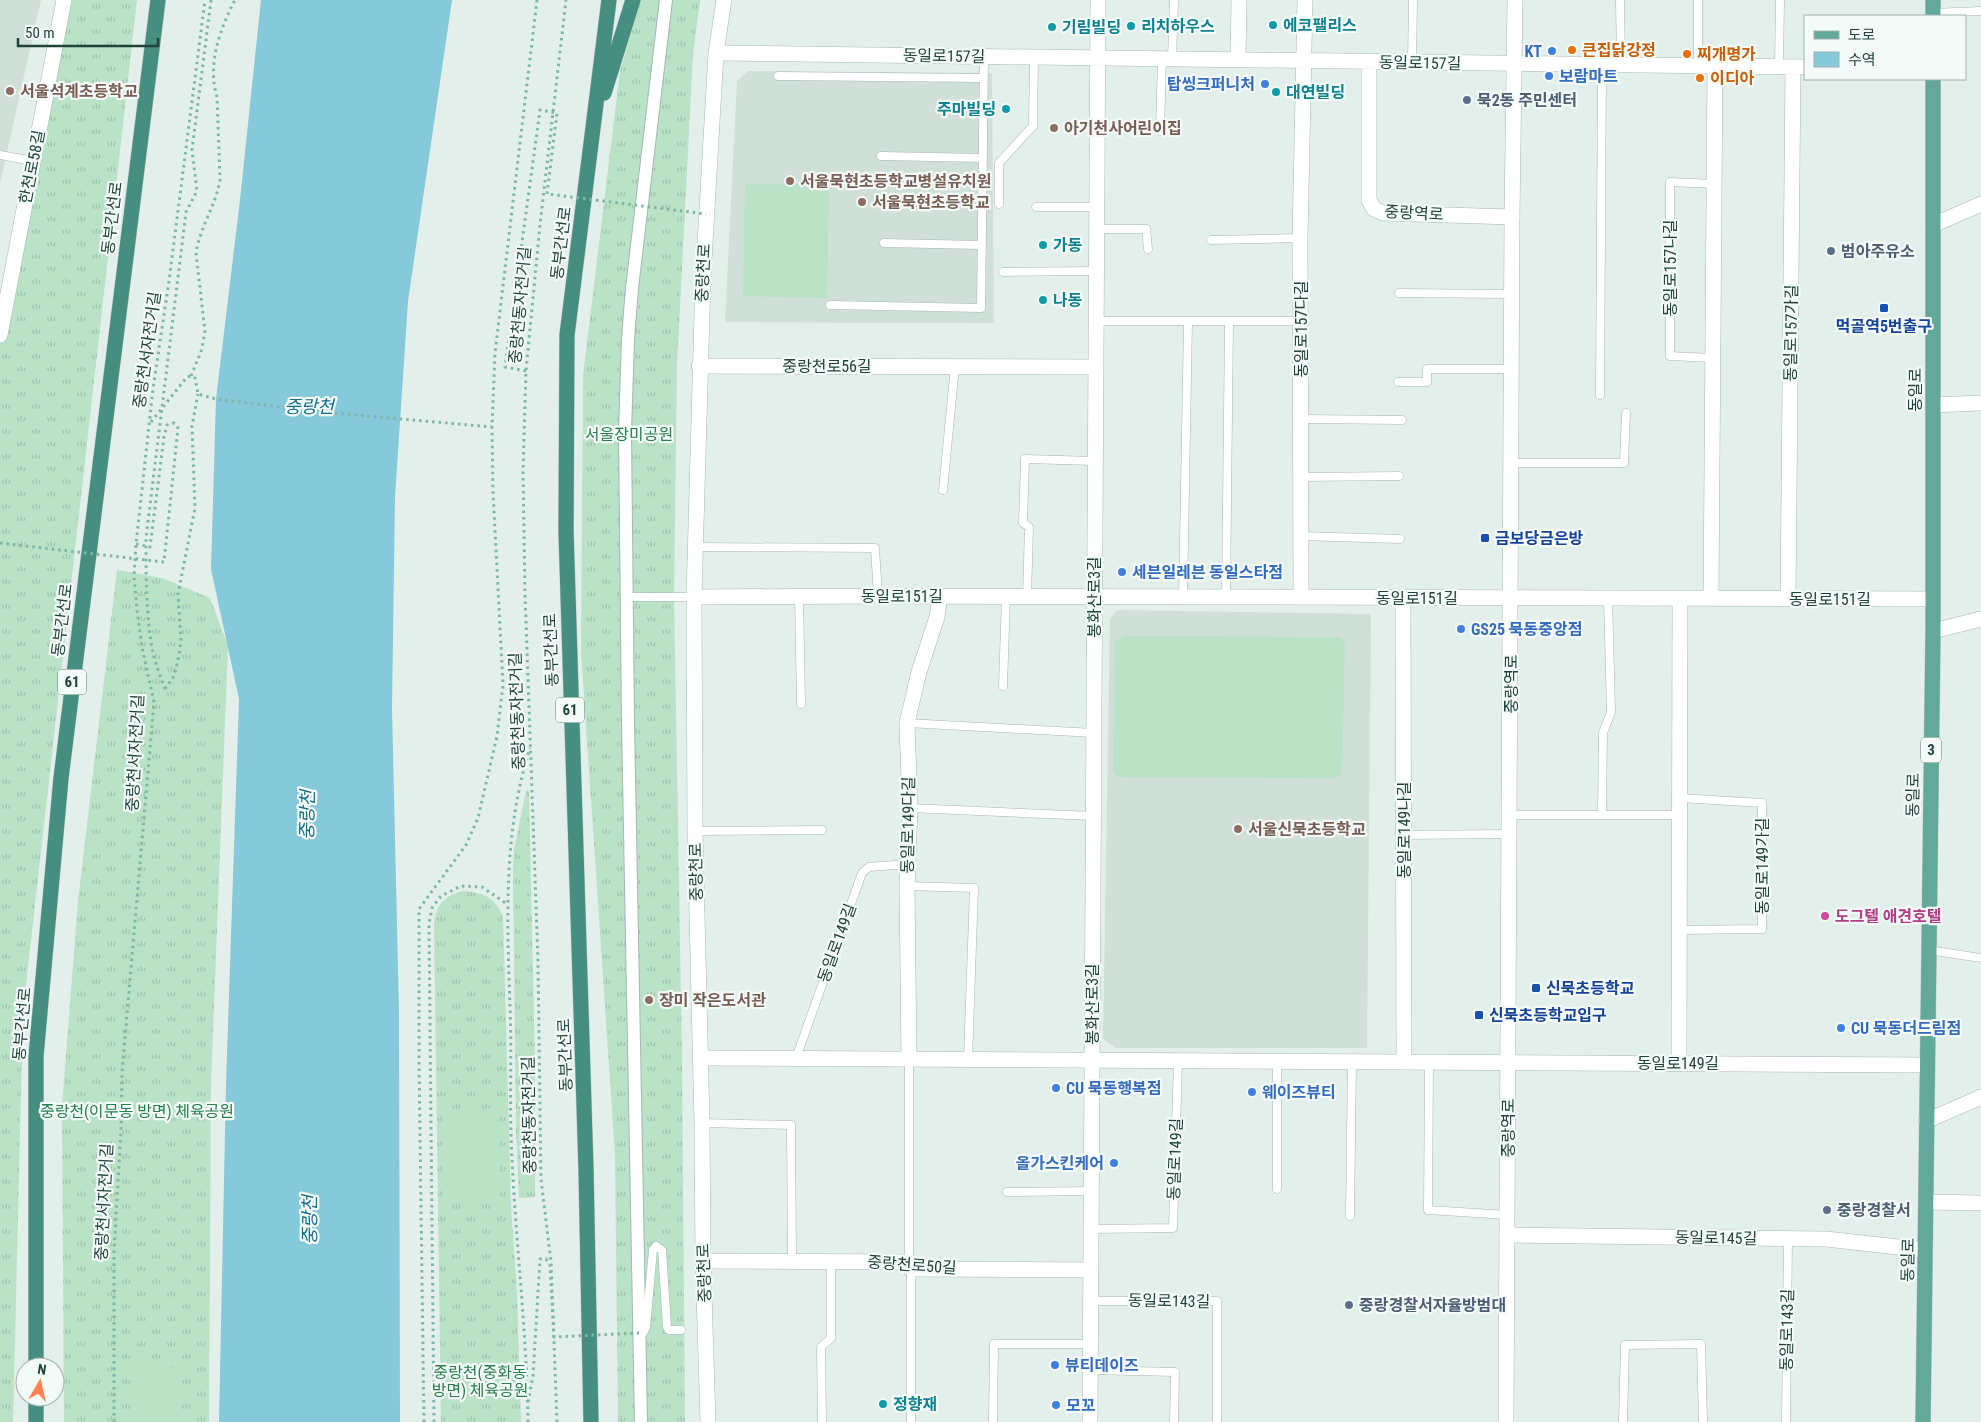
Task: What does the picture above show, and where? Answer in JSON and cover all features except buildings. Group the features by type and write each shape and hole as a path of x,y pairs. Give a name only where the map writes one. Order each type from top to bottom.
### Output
{"highway":[{"name":"동부간선로","path":"36,1357 36,1056 60,788 158,0"},
{"name":"동부간선로","path":"590,1422 586,1169 566,531 567,335 609,0"},
{"path":"593,131 633,0"},
{"path":"36,1407 36,1422"}],"main road":[{"name":"동일로","path":"1923,1422 1932,630 1933,80"}],"street":[{"name":"한천로58길","path":"0,335 64,0"},
{"path":"641,1422 625,446 632,288 666,0"},
{"name":"중랑천로","path":"708,1422 702,1261 701,1058 695,831 694,597 699,366 706,214 716,53 724,0"},
{"name":"봉화산로3길","path":"1090,1422 1098,0"},
{"path":"1238,60 1239,0"},
{"name":"동일로157다길","path":"1301,597 1300,238 1305,0"},
{"name":"중랑역로","path":"1506,1422 1512,217 1515,0"},
{"name":"동일로157길","path":"716,53 1792,67"},
{"name":"중랑역로","path":"1369,62 1369,200 1374,209 1384,213 1512,217"},
{"path":"1711,598 1715,66"},
{"name":"동일로157가길","path":"1788,599 1792,67"},
{"path":"1933,225 1981,204"},
{"name":"중랑천로56길","path":"699,366 1096,366"},
{"path":"1933,405 1981,403"},
{"name":"동일로149다길","path":"908,1059 907,886 910,808 907,723 919,672 937,617 940,596"},
{"name":"동일로151길","path":"694,597 1027,596 1932,600"},
{"name":"동일로149나길","path":"1403,598 1404,1062"},
{"path":"1679,1064 1680,599"},
{"path":"1932,630 1981,619"},
{"name":"동일로149길","path":"701,1058 1927,1065"},
{"path":"1926,1121 1981,1097"},
{"path":"1926,1202 1981,1203"},
{"name":"동일로145길","path":"1507,1235 1826,1239 1925,1250"},
{"name":"중랑천로50길","path":"702,1261 831,1261 910,1266 1090,1270"}],"lane":[{"path":"1160,130 1174,0"},
{"path":"1412,62 1413,0"},
{"path":"1620,0 1621,65"},
{"path":"1698,0 1698,66"},
{"path":"1780,0 1792,67"},
{"path":"1933,10 1981,11"},
{"path":"830,305 981,308 984,56"},
{"path":"999,204 999,163 1033,126 1034,57"},
{"path":"1600,395 1602,65"},
{"path":"778,76 983,78"},
{"path":"0,155 33,161"},
{"path":"881,156 983,158"},
{"name":"동일로157나길","path":"1712,358 1670,356 1670,182 1714,184"},
{"path":"1036,207 1096,207"},
{"path":"1096,229 1146,229 1148,249"},
{"path":"1211,240 1300,238"},
{"path":"884,243 982,245"},
{"path":"1003,272 1096,271"},
{"path":"1399,292 1512,294"},
{"path":"1096,321 1301,321"},
{"path":"1183,597 1188,322"},
{"path":"1226,597 1229,322"},
{"path":"943,490 955,366"},
{"path":"1398,382 1426,382 1427,369 1512,370"},
{"path":"1512,463 1624,463 1626,413"},
{"path":"1301,419 1402,420"},
{"path":"1027,596 1029,527 1023,523 1025,459 1095,462"},
{"path":"1302,477 1399,476"},
{"path":"1301,536 1400,539"},
{"path":"696,547 875,548 878,596"},
{"path":"799,596 801,704"},
{"path":"1003,686 1006,596"},
{"path":"626,597 694,597"},
{"path":"1602,814 1603,733 1611,712 1608,598"},
{"path":"907,723 1094,733"},
{"name":"동일로149가길","path":"1680,798 1762,803 1762,929 1680,930"},
{"path":"910,808 1093,816"},
{"path":"1510,815 1602,814 1680,816"},
{"name":"중랑천로","path":"695,831 822,830"},
{"path":"1404,835 1510,834"},
{"name":"동일로149길","path":"796,1058 862,872 869,867 908,864"},
{"path":"907,886 974,888 968,1059"},
{"path":"1928,950 1981,958"},
{"path":"908,1059 911,1422"},
{"name":"동일로149길","path":"1091,1229 1173,1228 1178,1061"},
{"path":"1277,1061 1277,1189"},
{"path":"1350,1216 1352,1062"},
{"path":"1429,1062 1428,1210 1508,1215"},
{"path":"702,1123 791,1124 792,1261"},
{"path":"1007,1192 1091,1192"},
{"name":"동일로143길","path":"1786,1422 1788,1239"},
{"path":"639,1334 646,1328 653,1250 656,1246 662,1250 667,1327 669,1330 681,1330"},
{"path":"822,1422 821,1347 831,1338 831,1261"},
{"name":"동일로143길","path":"1090,1300 1218,1301 1217,1422"},
{"path":"992,1422 994,1344 1090,1344"},
{"path":"1622,1422 1625,1345 1701,1344 1702,1422"},
{"path":"1090,1370 1175,1372 1174,1422"}],"path":[{"name":"중랑천서자전거길","path":"114,1422 114,1250 122,1072 154,702 138,619 134,576 136,544 205,0"},
{"path":"191,376 195,378 198,394 192,426 195,500 178,594 181,638 179,656 174,676 165,689 152,649 146,580 147,530 186,212 197,190 192,150 211,0"},
{"path":"150,423 187,377 191,376 201,352 205,332 196,253 198,241 218,190 220,180 217,97 213,73 217,44 234,0"},
{"path":"424,1422 419,1064 419,909 466,845 482,801 497,736 503,685 493,491 492,427 495,353 537,0"},
{"name":"중랑천동자전거길","path":"556,1422 551,1262 541,1179 538,961 523,472 526,371 540,225 566,0"},
{"path":"526,371 505,367 540,110 557,113 547,194 706,214"},
{"path":"198,394 216,399 321,412 492,427"},
{"path":"0,543 164,562 178,428 174,423 167,425 164,437 150,547 136,544"},
{"path":"528,1422 521,1275 512,1155 508,905 510,838 523,772 531,745"},
{"path":"434,1422 429,924 432,908 441,896 461,886 482,887 508,905"},
{"path":"528,1402 533,1376 540,1259 546,1259 550,1264 554,1337 639,1334"}],"shaded area":[{"name":"서울석계초등학교","path":"0,0 41,0 0,183"},
{"name":"서울묵현초등학교","path":"748,71 992,73 994,323 725,322 737,81"},
{"name":"서울신묵초등학교","path":"1117,610 1371,614 1367,1048 1116,1048 1103,1039 1110,619"}],"green space":[{"path":"62,0 137,0 23,1011 13,1422 0,1422 0,326"},
{"name":"서울장미공원","path":"641,0 700,0 693,54 677,365 674,596 682,1058 685,1422 618,1422 615,1154 581,652 583,376 620,71"},
{"path":"745,184 829,185 827,298 743,296"},
{"name":"중랑천(이문동 방면) 체육공원","path":"117,570 162,578 210,598 228,646 211,1083 209,1422 64,1422 62,1106 78,901"},
{"path":"1124,636 1340,637 1345,642 1342,774 1336,778 1119,777 1113,771 1115,642"},
{"path":"528,790 535,1063 535,1197 519,1198 516,1131 513,868 514,849 526,791"},
{"name":"중랑천(중화동 방면) 체육공원","path":"463,891 487,897 495,904 503,916 511,1205 517,1293 521,1422 441,1422 434,925 437,912 442,903 450,896"},
{"path":"443,1113 498,1113 500,1203 443,1204"},
{"path":"131,1366 181,1368 181,1422 131,1422"}],"water":[{"name":"중랑천","path":"261,0 452,0 408,301 395,497 392,708 399,1012 400,1422 219,1422 226,1084 239,699 211,569 216,399 240,200"}],"place":[{"name":"에코팰리스","path":"1273,25"},
{"name":"리치하우스","path":"1131,26"},
{"name":"기림빌딩","path":"1052,27"},
{"name":"큰집닭강정","path":"1572,50"},
{"name":"KT","path":"1552,51"},
{"name":"찌개명가","path":"1687,54"},
{"name":"보람마트","path":"1549,76"},
{"name":"이디아","path":"1700,78"},
{"name":"탑씽크퍼니처","path":"1265,84"},
{"name":"서울석계초등학교","path":"10,91"},
{"name":"대연빌딩","path":"1276,92"},
{"name":"묵2동 주민센터","path":"1467,100"},
{"name":"주마빌딩","path":"1006,109"},
{"name":"아기천사어린이집","path":"1054,128"},
{"name":"서울묵현초등학교병설유치원","path":"790,181"},
{"name":"서울묵현초등학교","path":"862,202"},
{"name":"가동","path":"1043,245"},
{"name":"범아주유소","path":"1831,251"},
{"name":"나동","path":"1043,300"},
{"name":"먹골역5번출구","path":"1884,308"},
{"name":"금보당금은방","path":"1485,538"},
{"name":"세븐일레븐 동일스타점","path":"1122,572"},
{"name":"GS25 묵동중앙점","path":"1461,629"},
{"name":"서울신묵초등학교","path":"1238,829"},
{"name":"도그텔 애견호텔","path":"1825,916"},
{"name":"신묵초등학교","path":"1536,988"},
{"name":"장미 작은도서관","path":"649,1000"},
{"name":"신묵초등학교입구","path":"1479,1015"},
{"name":"CU 묵동더드림점","path":"1841,1028"},
{"name":"CU 묵동행복점","path":"1056,1088"},
{"name":"웨이즈뷰티","path":"1252,1092"},
{"name":"올가스킨케어","path":"1114,1163"},
{"name":"중랑경찰서","path":"1827,1210"},
{"name":"중랑경찰서자율방범대","path":"1349,1305"},
{"name":"뷰티데이즈","path":"1055,1365"},
{"name":"정향재","path":"883,1404"},
{"name":"모꼬","path":"1056,1405"}]}
